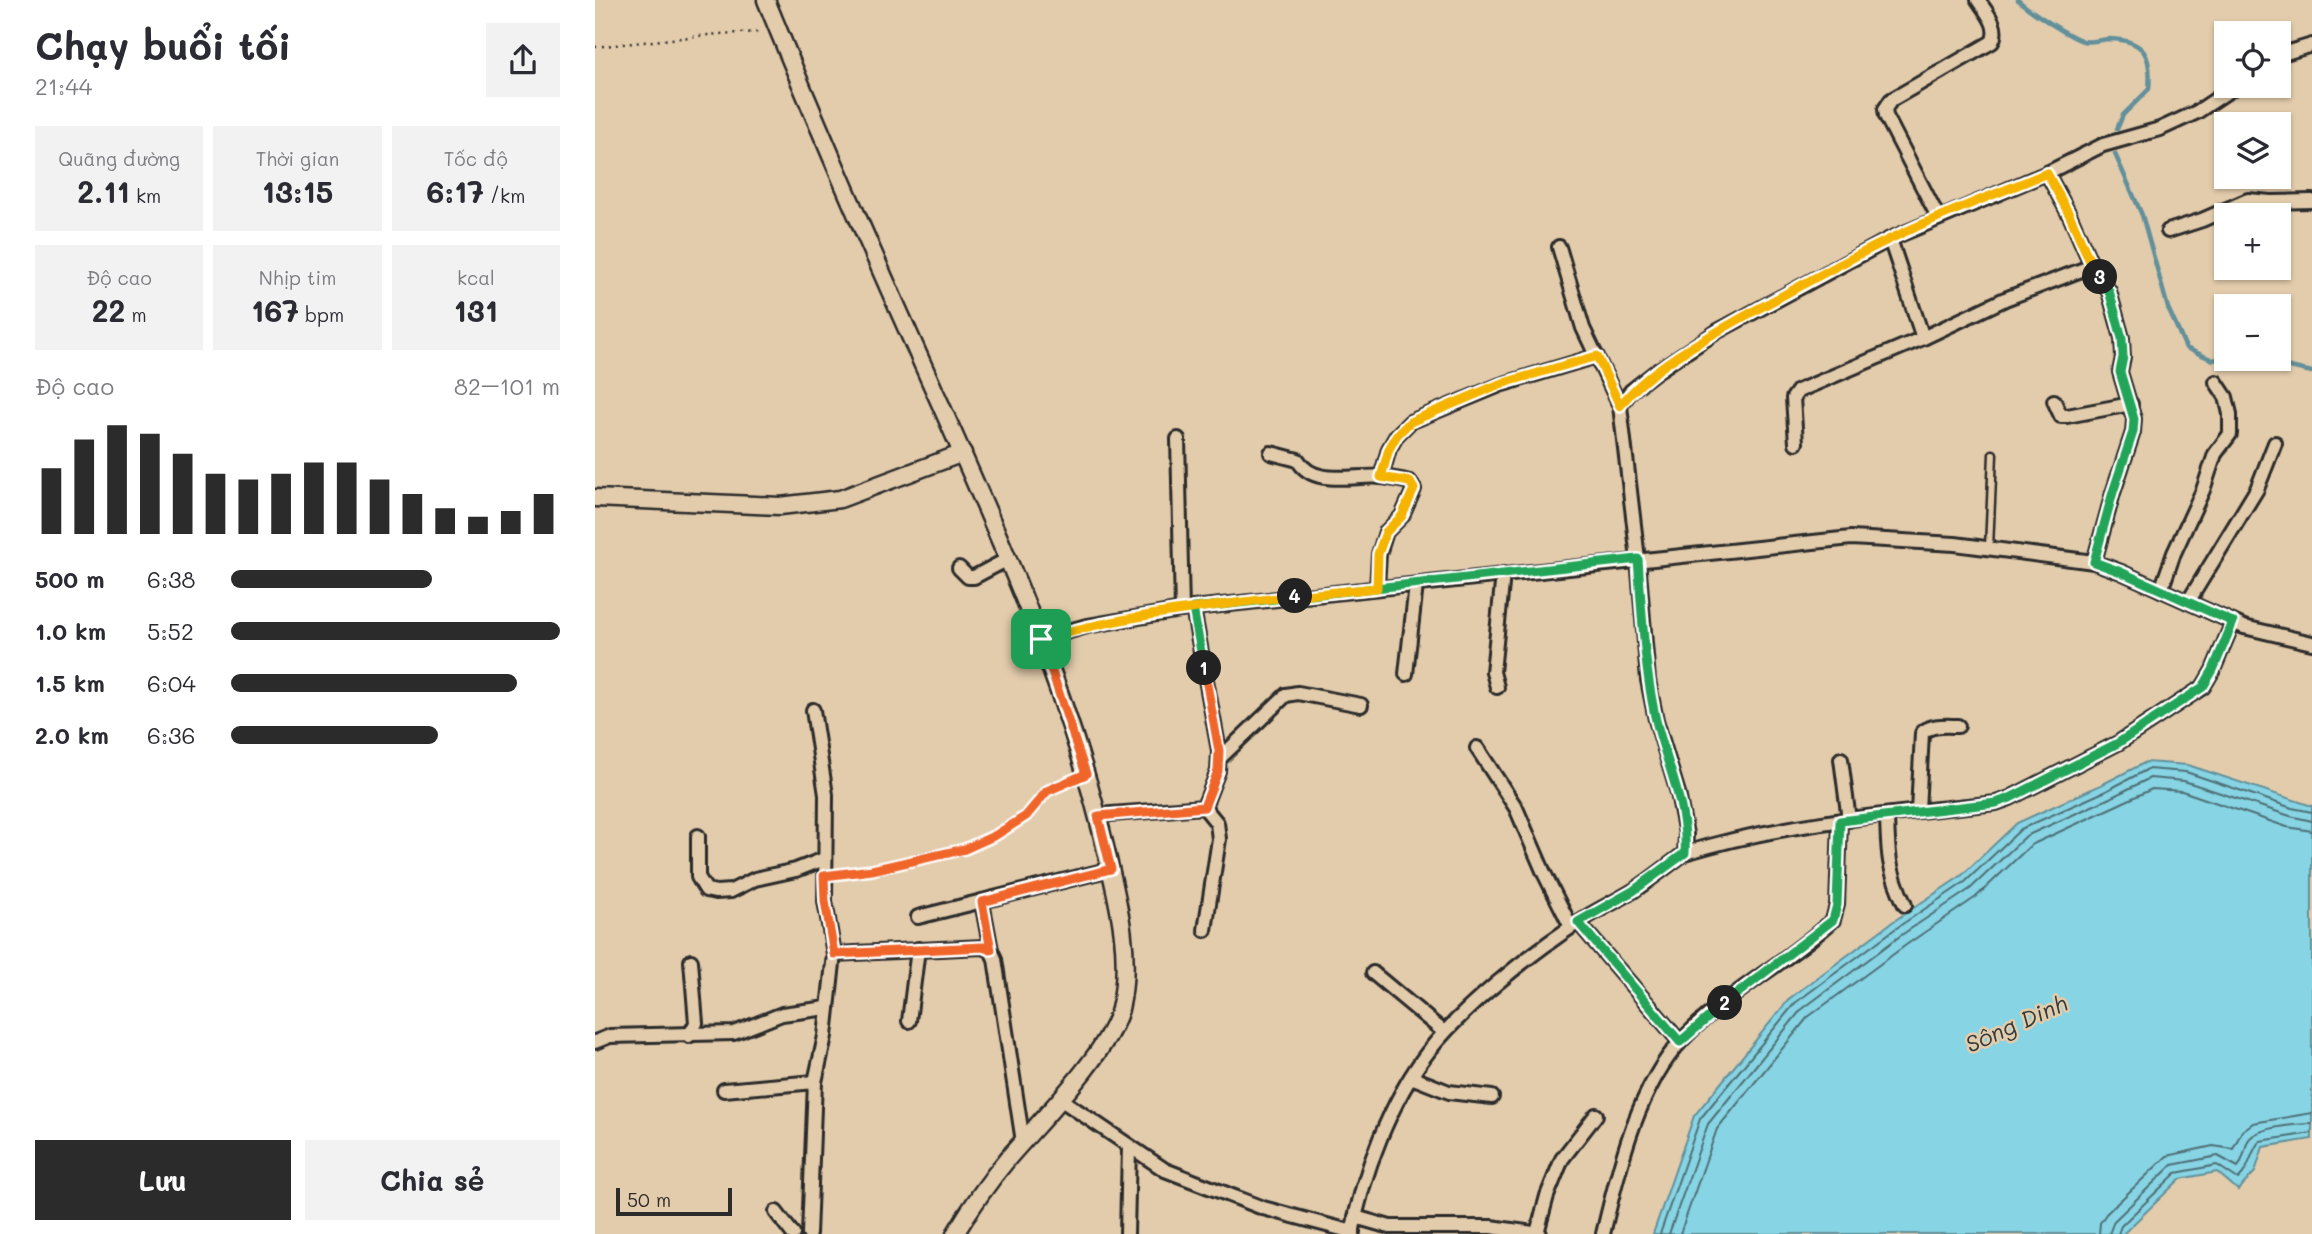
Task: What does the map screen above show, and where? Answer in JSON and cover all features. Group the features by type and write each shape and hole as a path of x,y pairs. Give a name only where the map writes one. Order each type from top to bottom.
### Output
{"street":[{"path":"767,0 809,108 963,453 1041,639 1098,816 1111,869 1125,948 1125,981 1119,1014 1104,1040 1060,1099 995,1175 955,1234"},
{"path":"1938,217 1886,116 1885,109 1891,100 1993,42 1996,35 1994,24 1979,0"},
{"path":"2291,51 2312,45"},
{"path":"1620,406 1631,391 1646,379 1718,331 1890,239 2047,173 2103,145 2160,129 2217,98"},
{"path":"2047,173 2092,266 2109,291 2122,338 2123,357 2120,372 2123,388 2131,404 2133,432 2094,562"},
{"path":"2168,231 2203,220 2248,200 2312,201"},
{"path":"1890,239 1923,338"},
{"path":"1559,247 1584,328 1620,406 1638,559 1648,680 1656,720 1678,793 1686,834 1685,853"},
{"path":"1796,443 1793,398 1798,391 1923,338 2005,299 2092,266"},
{"path":"1381,477 1389,449 1397,435 1410,422 1500,384 1597,356"},
{"path":"2161,590 2203,490 2215,454 2230,433 2227,397 2216,382"},
{"path":"2054,401 2061,416 2131,404"},
{"path":"1178,439 1188,609 1219,759 1218,771 1204,807"},
{"path":"2188,602 2257,489 2275,443"},
{"path":"595,498 781,506 840,499 963,453"},
{"path":"1271,453 1298,460 1302,468 1311,474 1381,477 1410,482 1414,489 1402,516 1386,532 1378,554 1377,588"},
{"path":"1041,639 1087,626 1188,609 1851,538 1955,544 2094,562 2244,627 2312,643"},
{"path":"959,568 968,577 974,577 1008,559"},
{"path":"1497,687 1493,672 1503,575"},
{"path":"1406,674 1416,584"},
{"path":"1060,1099 1129,1147 1182,1178 1263,1208 1352,1233 1382,1137 1411,1077 1444,1032 1523,963 1575,925 1633,891 1685,853 1749,834 1996,803 2010,798 2118,743 2203,687 2233,622"},
{"path":"1219,759 1286,695 1298,694 1360,705"},
{"path":"809,1234 815,1082 834,974 834,954 825,901 826,795 813,710"},
{"path":"1917,811 1922,733 1936,726 1958,726"},
{"path":"1477,748 1516,808 1544,873 1575,925 1680,1042"},
{"path":"1603,1234 1623,1157 1635,1123 1659,1072 1680,1042 1833,920 1837,905 1845,820 1841,759"},
{"path":"1098,816 1204,807"},
{"path":"1204,807 1217,823 1219,838 1205,930"},
{"path":"1887,815 1888,859 1892,878 1905,905"},
{"path":"698,836 698,877 706,890 716,892 731,891 755,879 796,870 824,859"},
{"path":"918,917 1111,869"},
{"path":"982,902 995,959 1023,1142"},
{"path":"834,954 983,947 991,950"},
{"path":"909,1021 918,949"},
{"path":"689,1035 696,1023 691,961"},
{"path":"1373,973 1444,1032"},
{"path":"595,1042 610,1036 734,1033 782,1014 827,1008"},
{"path":"1411,1077 1448,1091 1492,1097"},
{"path":"724,1090 815,1082"},
{"path":"1355,1217 1390,1227 1432,1231 1491,1227 1539,1234 1547,1196 1562,1159 1596,1115"},
{"path":"1127,1234 1129,1147"},
{"path":"776,1212 793,1234"}],"lane":[{"path":"1989,548 1993,454"},
{"path":"824,876 872,870 965,849 996,835 1026,816 1047,791 1086,774"}],"path":[{"path":"595,47 719,34 779,31"}],"water":[{"name":"Sông Dinh","path":"2146,762 2188,765 2312,806 2312,1139 2263,1147 2255,1172 2238,1190 2217,1172 2180,1179 2123,1234 1653,1234 1694,1116 1790,998 1891,923 1961,876 2017,823"}],"waterway":[{"path":"2018,0 2049,23 2077,38 2086,41 2122,40 2132,43 2144,52 2149,68 2149,89 2123,115 2117,129"},
{"path":"2115,154 2142,215 2168,308 2186,348 2214,360"},
{"path":"2291,367 2312,372"}],"route":[{"path":"1041,639 1086,774 1047,791 1026,816 996,835 965,849 872,870 824,876 825,901 834,954 983,947 991,950 982,902 1111,869 1098,816 1204,807 1218,771 1219,751 1193,608 1416,584 1638,559 1648,680 1656,720 1678,793 1686,834 1685,853 1633,891 1578,922 1680,1042 1833,920 1837,905 1840,821 1996,803 2042,783 2140,730 2203,687 2233,622 2094,562 2133,432 2134,419 2131,404 2123,388 2120,372 2123,357 2122,338 2109,291 2092,266 2047,173 1890,239 1718,331 1654,373 1631,391 1620,406 1597,356 1500,384 1410,422 1397,435 1389,449 1381,477 1410,482 1414,489 1402,516 1386,532 1378,554 1377,588 1193,608 1087,626 1041,639"}]}
